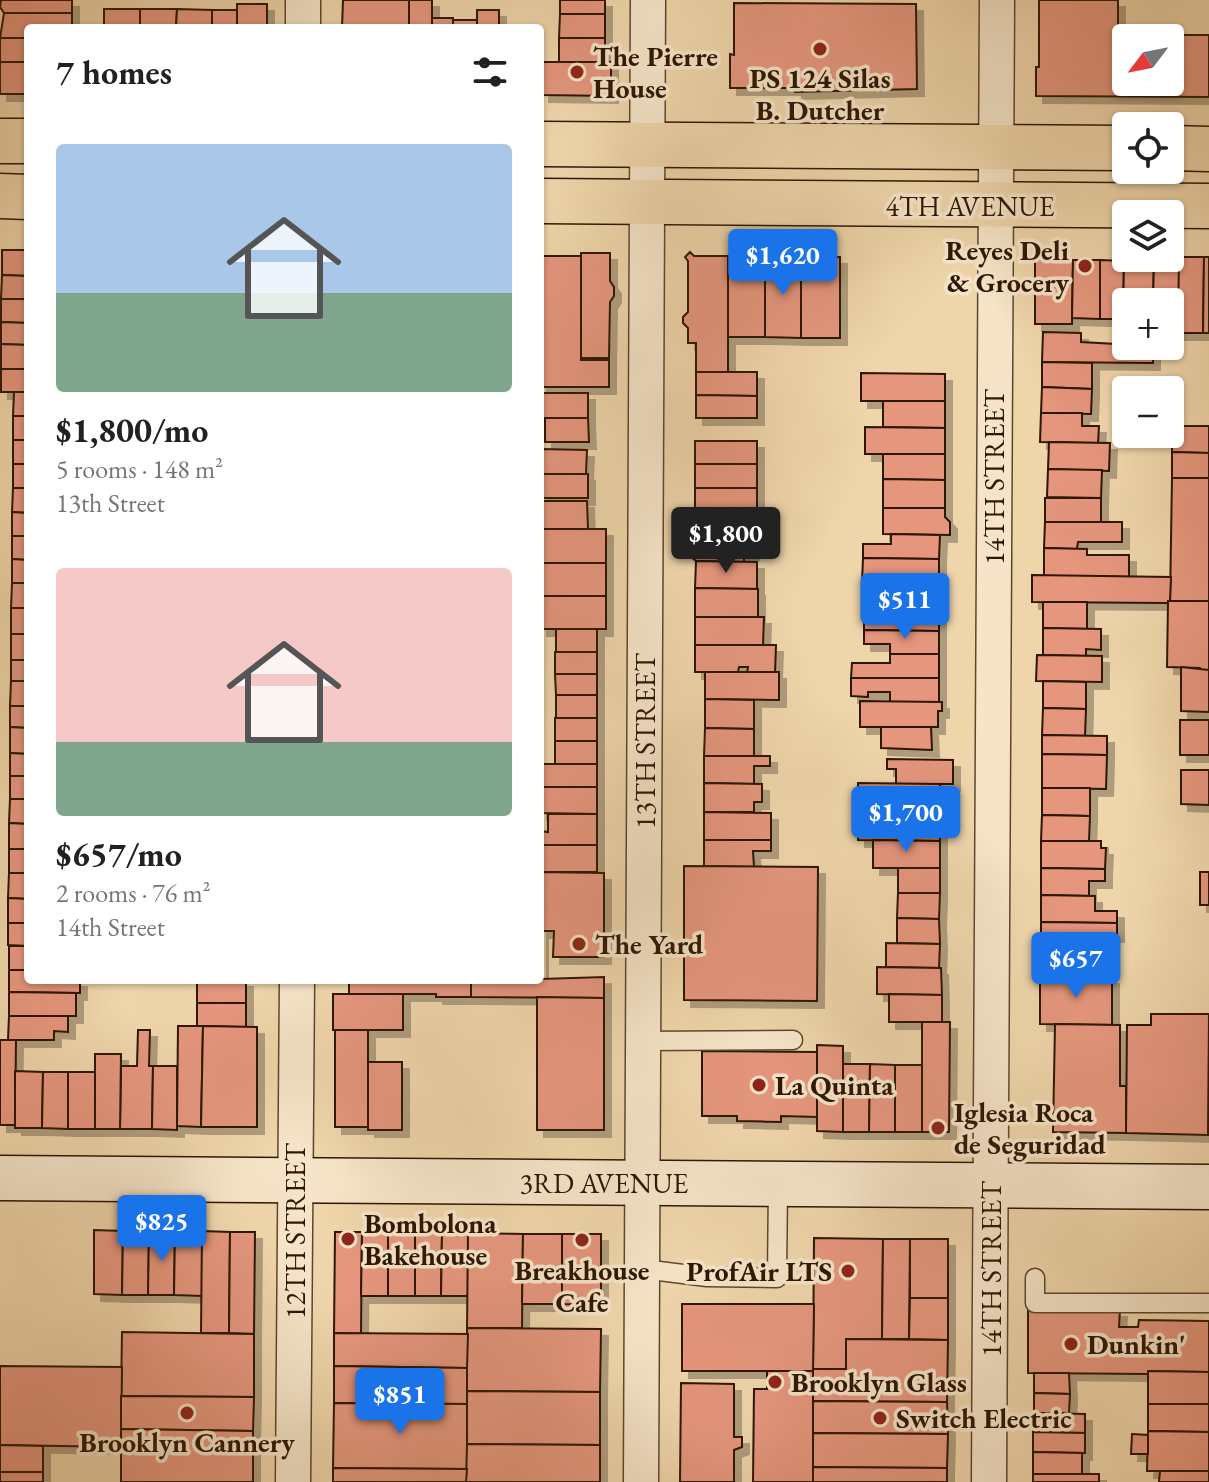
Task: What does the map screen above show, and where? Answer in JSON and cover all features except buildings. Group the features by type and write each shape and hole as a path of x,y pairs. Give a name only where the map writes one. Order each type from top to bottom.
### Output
{"main road":[{"path":"0,141 24,141"},
{"name":"4TH AVENUE","path":"544,144 1112,148"},
{"path":"1184,148 1209,149"},
{"path":"0,196 24,197"},
{"name":"4TH AVENUE","path":"544,201 1209,206"},
{"name":"3RD AVENUE","path":"0,1178 1209,1187"}],"street":[{"path":"303,0 303,24"},
{"name":"13TH STREET","path":"641,1482 648,0"},
{"name":"14TH STREET","path":"989,1482 997,0"},
{"name":"12TH STREET","path":"293,1482 297,984"}],"lane":[{"path":"644,1041 793,1040"},
{"path":"643,1269 707,1277 777,1278 778,1184"},
{"path":"1035,1278 1035,1303 1208,1303"}],"place":[{"name":"PS 124 Silas B. Dutcher","path":"820,49"},
{"name":"The Pierre House","path":"577,72"},
{"name":"Reyes Deli & Grocery","path":"1085,266"},
{"name":"The Yard","path":"579,944"},
{"name":"La Quinta","path":"759,1085"},
{"name":"Iglesia Roca de Seguridad","path":"938,1128"},
{"name":"Bombolona Bakehouse","path":"348,1239"},
{"name":"Breakhouse Cafe","path":"582,1240"},
{"name":"ProfAir LTS","path":"848,1271"},
{"name":"Dunkin'","path":"1071,1344"},
{"name":"Brooklyn Glass","path":"775,1382"},
{"name":"Brooklyn Cannery","path":"187,1413"},
{"name":"Switch Electric","path":"880,1418"}]}
